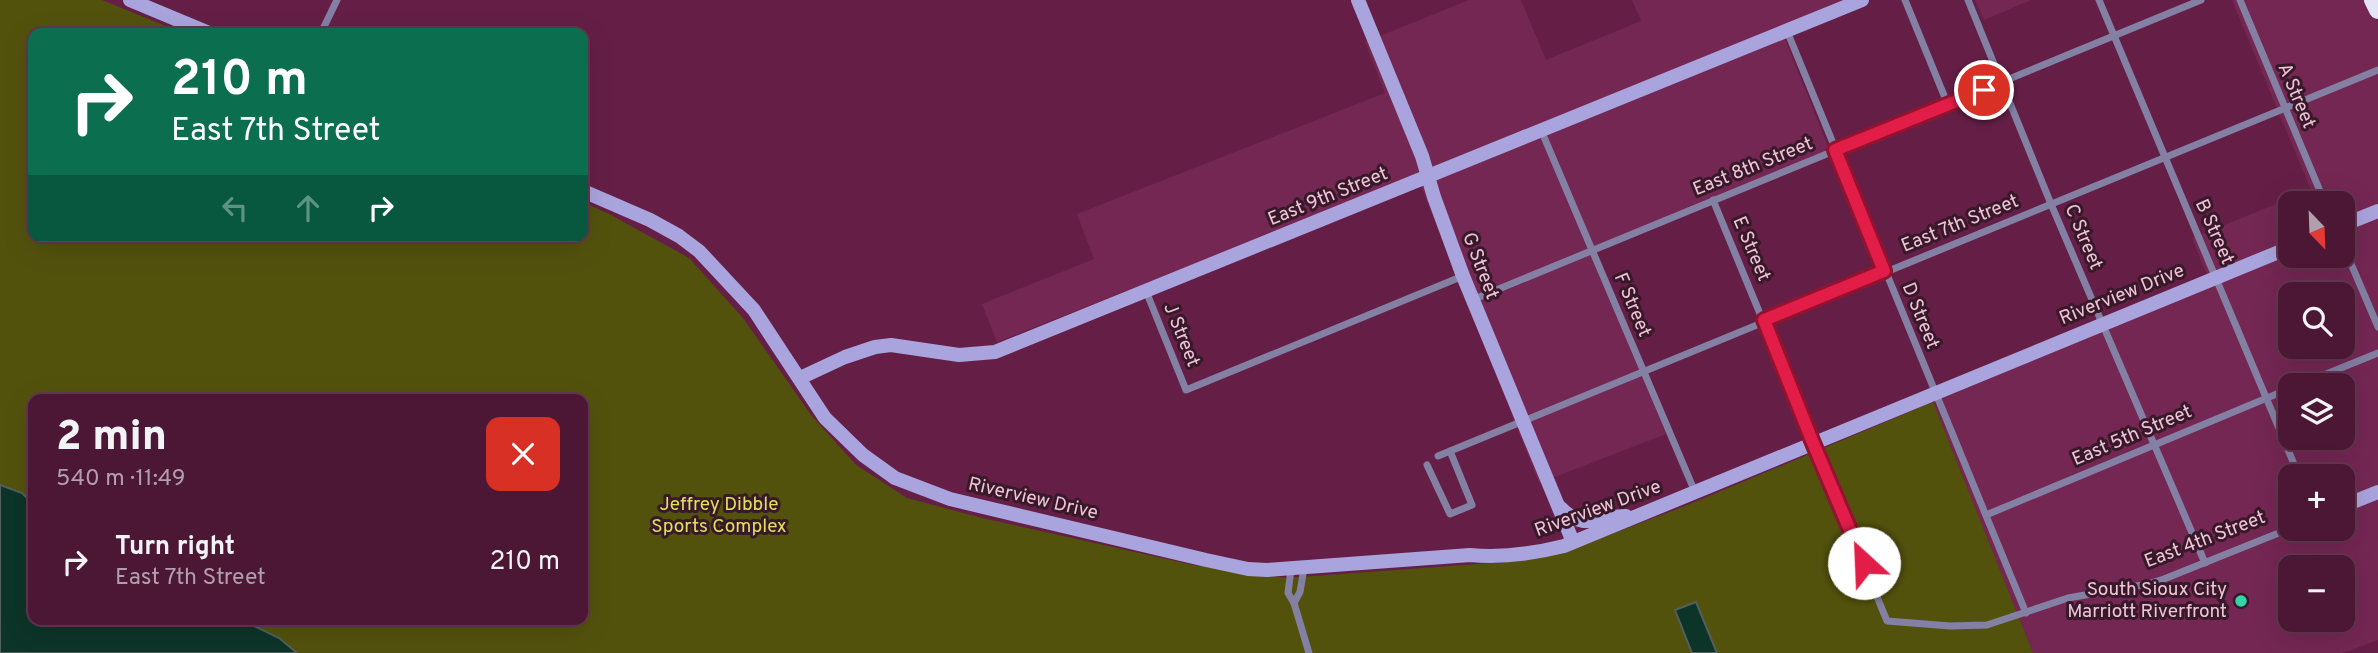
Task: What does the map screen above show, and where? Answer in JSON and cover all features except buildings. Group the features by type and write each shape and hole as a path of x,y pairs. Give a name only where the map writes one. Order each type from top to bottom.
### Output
{"highway":[{"path":"2373,0 2378,10"}],"main road":[{"path":"130,0 197,28"},
{"name":"G Street","path":"1358,0 1418,146 1472,300 1573,542"},
{"name":"East 9th Street","path":"800,378 845,357 875,347 891,345 959,355 995,352 1862,0"},
{"name":"Riverview Drive","path":"588,193 650,220 699,251 754,310 825,418 863,456 895,478 950,499 1248,569 1297,569 1470,555 1528,555 1573,542 2278,252"},
{"path":"2356,220 2378,211"},
{"path":"2355,501 2378,492"},
{"path":"1559,506 1571,519 1584,522 1605,517 1638,516"}],"street":[{"path":"323,28 337,0"},
{"path":"1905,0 1948,105"},
{"name":"C Street","path":"1968,0 2051,204 2206,563"},
{"name":"B Street","path":"2099,0 2294,464"},
{"name":"East 8th Street","path":"1472,300 2201,0"},
{"name":"A Street","path":"2240,0 2320,191"},
{"name":"D Street","path":"1786,30 2026,613"},
{"name":"East 7th Street","path":"1438,456 2378,70"},
{"name":"F Street","path":"1541,130 1695,492"},
{"name":"E Street","path":"1713,200 1887,621"},
{"path":"2353,268 2378,327"},
{"name":"J Street","path":"1146,291 1186,390 1463,276"},
{"path":"2329,373 2378,353"},
{"name":"East 5th Street","path":"1986,514 2278,393"},
{"path":"1427,465 1450,514 1472,505 1450,450"},
{"name":"East 4th Street","path":"1887,621 1950,626 1987,625 2068,598 2148,584 2278,533"},
{"path":"1294,603 1300,593 1297,569"},
{"path":"1297,569 1288,593 1294,603 1309,653"}],"shaded area":[{"path":"1469,0 1521,0 1546,60 1641,21 1632,0 1844,0 1780,27 1832,156 1591,254 1666,434 1539,483 1417,176 997,342 982,304 1094,259 1077,214 1385,93 1365,42"},
{"path":"1975,0 2031,0 1984,20"},
{"path":"2232,0 2367,0 2378,22 2378,640 2343,653 2033,653 1933,402 2211,285 2192,238 2278,203 2278,268 2356,268 2356,191 2309,191 2311,190"},
{"path":"0,485 22,493 28,499 28,625 252,625 279,638 297,653 0,653"},
{"path":"1696,602 1717,653 1692,653 1675,610"}],"green space":[{"name":"Jeffrey Dibble Sports Complex","path":"0,0 102,0 171,28 28,28 28,242 588,242 588,204 689,258 743,318 811,415 856,465 907,498 982,518 1193,565 1286,578 1506,562 1581,546 1695,502 1933,402 2033,653 200,653 142,625 588,625 588,394 28,394 28,569 0,555"}],"place":[{"name":"South Sioux City Marriott Riverfront","path":"2241,601"}],"route":[{"path":"1864,563 1764,320 1884,271 1835,150 1984,90"}]}
